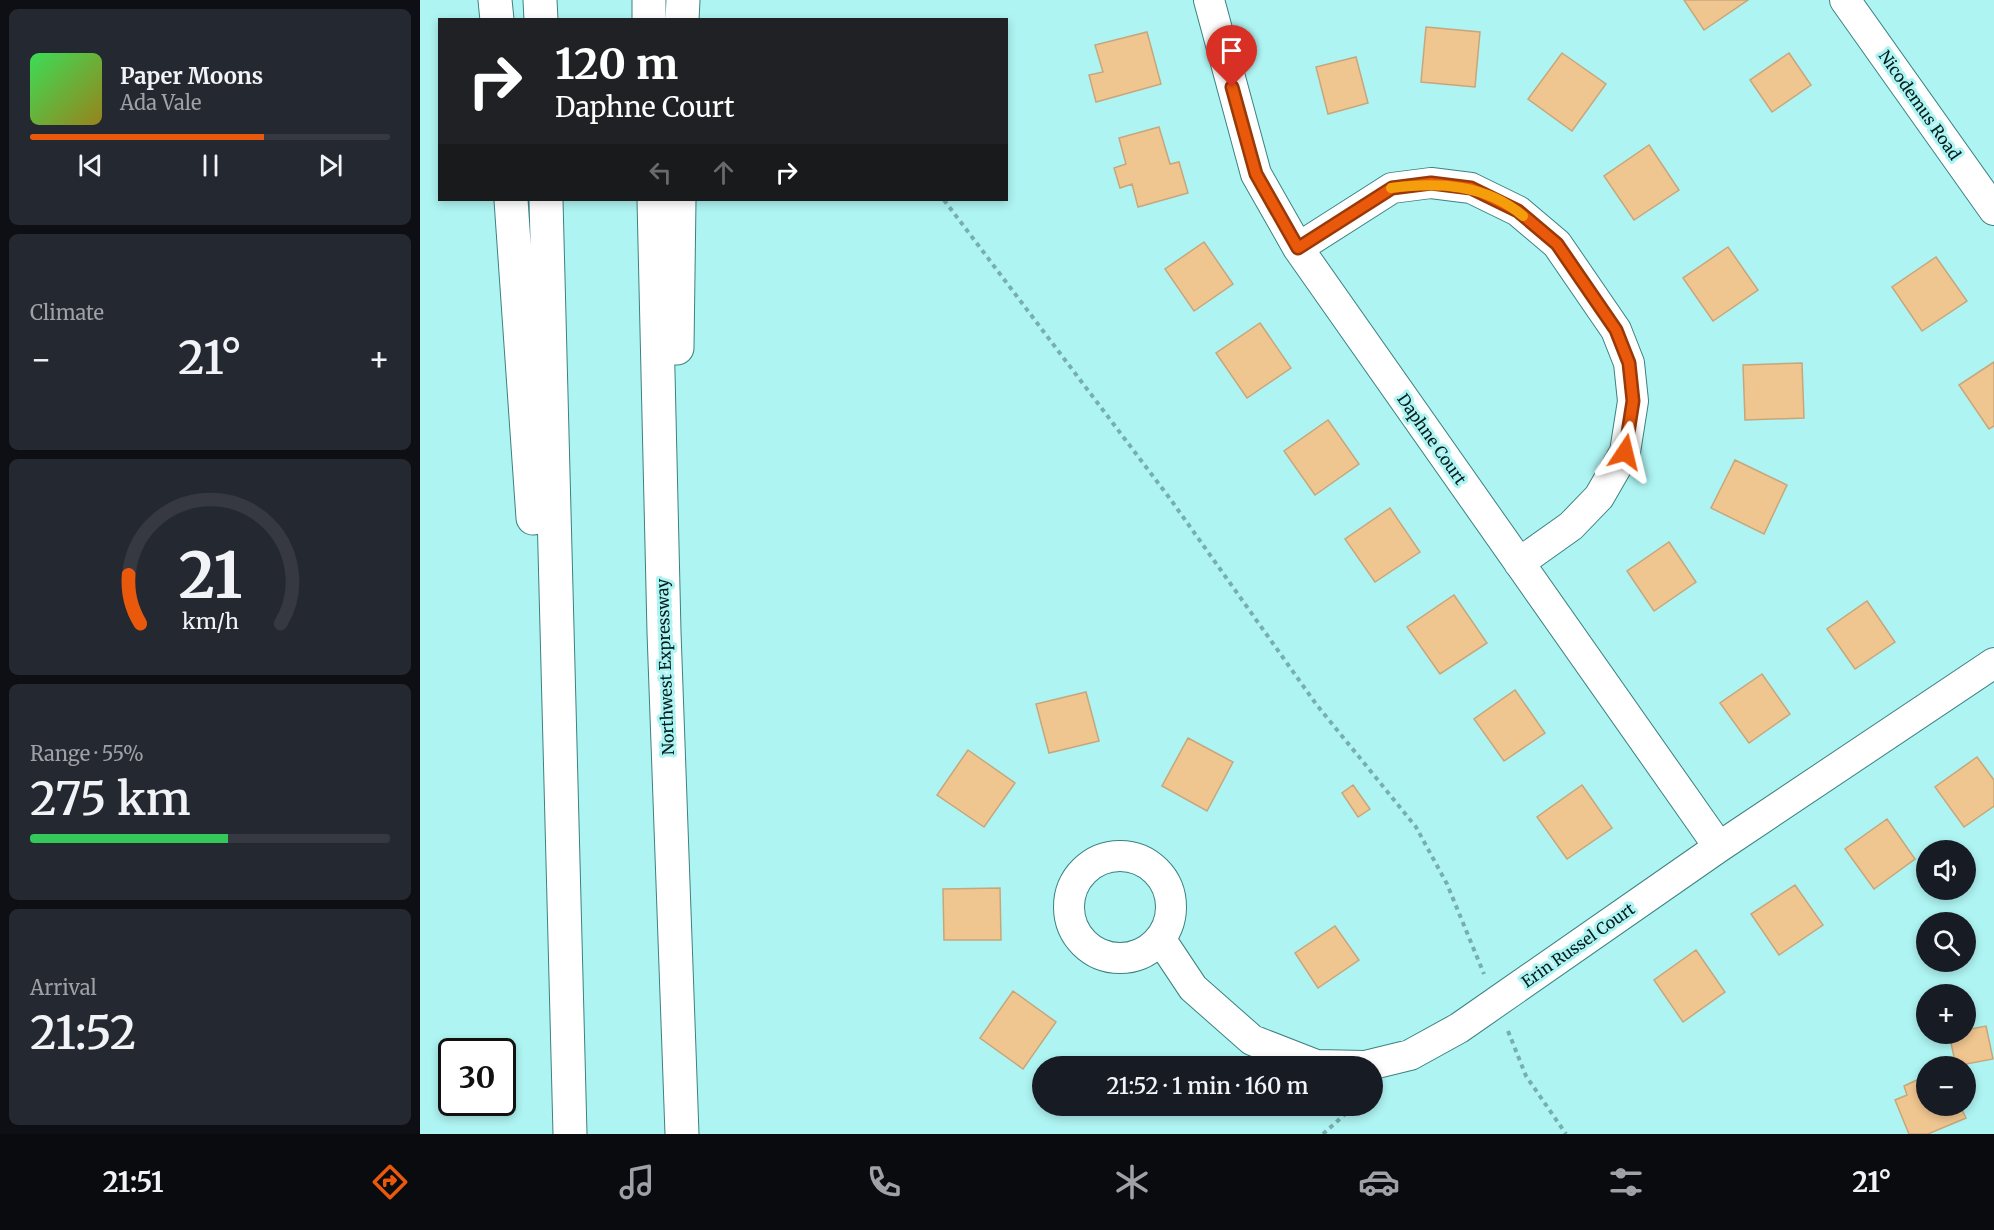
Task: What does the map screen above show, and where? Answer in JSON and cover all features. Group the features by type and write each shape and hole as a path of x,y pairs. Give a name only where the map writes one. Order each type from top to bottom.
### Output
{"highway":[{"path":"495,0 497,18"},
{"path":"540,0 541,18"},
{"path":"649,0 649,18"},
{"path":"682,18 683,0"},
{"path":"511,201 565,996"},
{"path":"546,201 570,1134"},
{"name":"Northwest Expressway","path":"654,201 664,632 682,1134"},
{"path":"664,632 680,300 679,201"}],"street":[{"name":"Daphne Court","path":"1209,0 1256,174 1298,248 1719,847"},
{"name":"Nicodemus Road","path":"1845,0 1994,210"},
{"path":"1298,248 1392,188 1431,183 1471,188 1518,211 1557,244 1616,330 1629,363 1633,401 1625,452 1599,497 1572,526 1519,563"},
{"name":"Erin Russel Court","path":"1161,940 1193,988 1252,1040 1316,1065 1365,1066 1410,1055 1459,1028 1719,847 1994,663"}],"path":[{"path":"945,201 1171,500 1316,704 1416,827 1447,884 1526,1076 1566,1134"},
{"path":"1323,1134 1342,1116"}],"building":[{"path":"1684,0 1748,0 1704,30"},
{"path":"1426,27 1480,32 1475,87 1421,82"},
{"path":"1147,32 1161,84 1096,102 1089,75 1103,72 1095,45"},
{"path":"1562,53 1606,84 1572,131 1528,99"},
{"path":"1789,53 1811,85 1772,112 1750,80"},
{"path":"1356,57 1368,103 1328,114 1316,67"},
{"path":"1159,127 1170,164 1179,162 1188,193 1138,207 1132,184 1120,188 1114,168 1126,164 1119,138"},
{"path":"1649,145 1679,190 1634,220 1604,176"},
{"path":"1204,242 1233,284 1194,311 1165,269"},
{"path":"1728,247 1758,290 1713,321 1683,278"},
{"path":"1936,257 1967,301 1922,331 1892,287"},
{"path":"1260,323 1291,368 1247,398 1216,353"},
{"path":"1994,362 1994,426 1989,429 1959,385"},
{"path":"1802,363 1804,418 1745,420 1743,365"},
{"path":"1328,420 1359,464 1315,495 1284,451"},
{"path":"1735,460 1787,485 1764,534 1711,508"},
{"path":"1390,508 1420,552 1375,582 1345,539"},
{"path":"1669,542 1696,582 1654,611 1627,571"},
{"path":"1454,595 1487,643 1440,674 1407,627"},
{"path":"1867,601 1895,642 1855,669 1827,629"},
{"path":"1762,674 1790,714 1749,743 1720,703"},
{"path":"1515,690 1545,733 1504,761 1474,719"},
{"path":"1086,692 1099,741 1049,753 1036,704"},
{"path":"1188,738 1233,762 1207,811 1162,786"},
{"path":"968,750 1015,783 984,827 937,795"},
{"path":"1977,757 1994,780 1994,806 1964,827 1935,787"},
{"path":"1353,785 1370,809 1358,817 1342,793"},
{"path":"1582,785 1612,828 1567,859 1537,817"},
{"path":"1887,819 1915,859 1874,889 1845,849"},
{"path":"1795,885 1823,925 1779,955 1751,914"},
{"path":"1000,888 1001,940 944,940 943,889"},
{"path":"1335,926 1359,960 1318,988 1295,953"},
{"path":"1696,950 1725,992 1683,1022 1654,980"},
{"path":"1013,991 1056,1022 1023,1069 980,1038"},
{"path":"1986,1026 1993,1059 1976,1062 1976,1056 1954,1056 1951,1044 1976,1044 1976,1028"},
{"path":"1916,1080 1916,1116 1965,1116 1966,1118 1928,1134 1909,1134 1895,1100 1907,1095 1904,1086"}],"slow traffic":[{"path":"1391,188 1431,183 1471,188 1518,211 1523,216"}],"route":[{"path":"1232,87 1256,174 1298,248 1392,188 1431,183 1471,188 1518,211 1557,244 1616,330 1629,363 1633,401 1625,452"}]}
